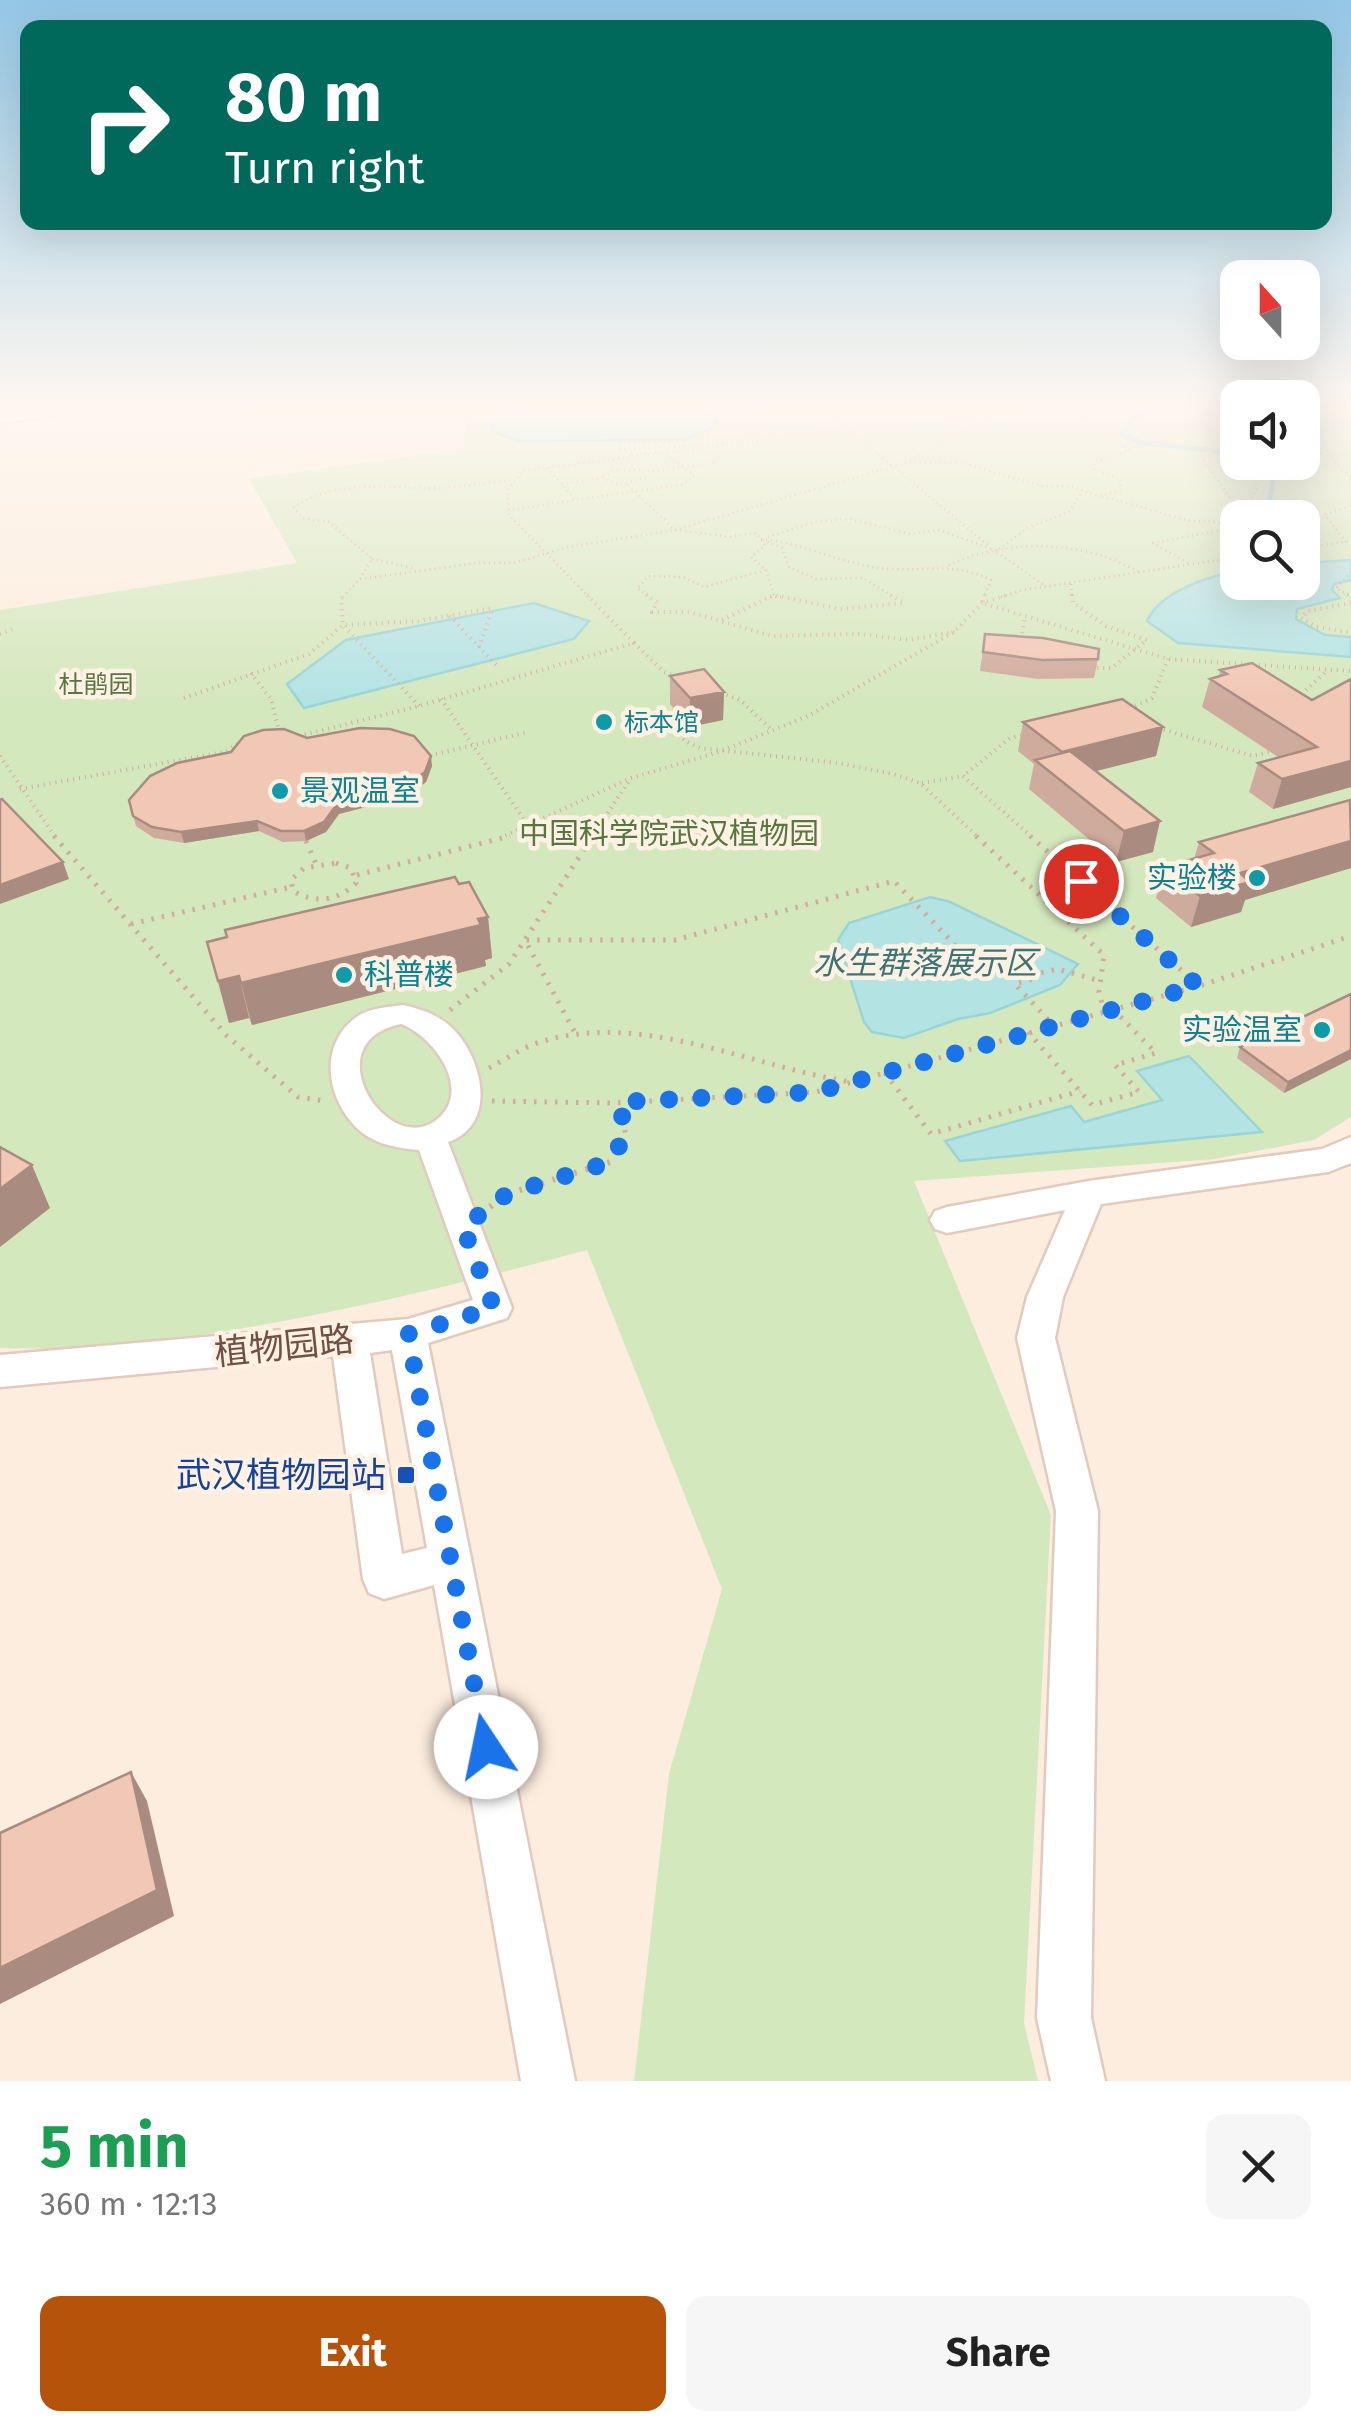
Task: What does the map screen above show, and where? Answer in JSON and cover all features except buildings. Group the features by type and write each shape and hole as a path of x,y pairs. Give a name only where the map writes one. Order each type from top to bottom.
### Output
{"street":[{"path":"403,1014 431,1024 460,1060 466,1090 461,1116 452,1126 430,1137 407,1140 380,1131 354,1100 344,1061 348,1038 366,1021 403,1014"},
{"path":"430,1137 463,1227"},
{"path":"947,1220 1088,1193 1328,1160 1351,1148"},
{"path":"1078,2081 1064,2018 1077,1511 1036,1338 1045,1297 1088,1193"},
{"name":"植物园路","path":"0,1371 408,1334 494,1308 463,1227"},
{"path":"408,1334 548,2081"},
{"path":"349,1339 384,1579 451,1561"}],"path":[{"path":"294,507 302,518 329,522 372,559 419,570"},
{"path":"508,510 528,507"},
{"path":"651,507 675,530 730,537 756,533 765,546 751,557 766,570 774,594"},
{"path":"360,579 514,563 546,553 675,530 755,507"},
{"path":"942,507 1045,587"},
{"path":"996,551 1029,527 1069,512 1072,507"},
{"path":"1148,507 1188,522 1211,518 1220,522"},
{"path":"1348,541 1325,515 1349,507"},
{"path":"508,510 664,672 679,678"},
{"path":"1339,512 1351,516"},
{"path":"760,539 815,522 850,519 910,534 940,530 996,551"},
{"path":"1190,564 1152,543 1220,530"},
{"path":"357,874 498,839 631,778 719,752 772,730 892,672 954,632 982,603 990,580 974,568 877,567 816,554 790,540 760,539"},
{"path":"719,621 774,594 840,609 904,603 862,578 816,578 790,567 782,548 760,539"},
{"path":"1320,546 1348,541"},
{"path":"947,566 960,558 996,551 1081,549 1115,558 1139,572"},
{"path":"372,559 342,599 344,625 419,706"},
{"path":"982,603 1045,587 1220,560"},
{"path":"766,570 704,586 683,577 649,576 638,588 657,602 652,612 690,612 772,636 862,634 908,640 954,632"},
{"path":"1351,572 1348,580 1336,588 1351,600"},
{"path":"1071,583 1073,603 1106,626 1147,640 1111,668 1078,668"},
{"path":"1351,600 1308,611 1301,618 1318,627 1351,633"},
{"path":"982,603 1168,659 1351,671"},
{"path":"184,698 308,654 344,625 494,608 480,647"},
{"path":"450,616 496,665"},
{"path":"1020,644 1026,617"},
{"path":"0,634 12,629"},
{"path":"251,674 266,687 278,712 280,734 302,736 419,706 634,642"},
{"path":"1116,715 1152,698 1168,659"},
{"path":"1292,704 1328,670"},
{"path":"710,689 740,700 772,730"},
{"path":"441,699 529,827"},
{"path":"1150,726 1252,756 1284,748"},
{"path":"676,730 685,740 719,752 885,768 920,783 1104,955 1100,981 1104,1011"},
{"path":"436,754 528,732"},
{"path":"920,783 963,776 1010,738 1028,734"},
{"path":"20,789 224,752 248,739"},
{"path":"0,756 20,789 99,892 227,1036 298,1096 336,1103"},
{"path":"963,776 1198,986"},
{"path":"431,1024 509,964 631,778"},
{"path":"306,841 316,864"},
{"path":"290,887 296,874 316,864 346,865 357,874"},
{"path":"131,924 290,887 309,899 332,898 352,889 357,874"},
{"path":"525,940 675,940 894,882 955,945 933,950 940,958 974,950 989,967 1016,960 1033,980 1015,984 1052,1025"},
{"path":"332,898 339,913"},
{"path":"488,1101 619,1102 816,1092 1198,986 1351,936"},
{"path":"525,940 574,1032"},
{"path":"1030,976 1057,969 1100,981"},
{"path":"1028,1032 1092,1105 1139,1092 1115,1065 1156,1053 1113,1009"},
{"path":"480,1084 490,1067 520,1048 574,1032 618,1032 685,1040 818,1080 852,1082"},
{"path":"885,1072 931,1134 1080,1091"},
{"path":"463,1227 507,1194 610,1162 626,1134 619,1102"}],"green space":[{"name":"中国科学院武汉植物园","path":"265,507 1220,507 1220,600 1320,600 1320,507 1351,507 1351,1117 1314,1140 1215,1159 914,1181 1051,1515 1024,2023 1038,2081 634,2081 669,1774 722,1589 587,1250 414,1293 240,1329 107,1348 0,1348 0,610 297,563"}],"water":[{"path":"1351,560 1351,580 1334,584 1332,590 1340,598 1297,609 1296,619 1325,635 1351,637 1351,657 1178,643 1147,621 1174,594 1220,575 1220,600 1320,600 1320,562"},
{"path":"534,603 589,621 574,639 304,708 287,684 346,640"},
{"name":"水生群落展示区","path":"930,897 950,902 1078,964 1060,985 990,1013 958,1019 904,1038 872,1032 864,1022 838,940 849,923"},
{"path":"1189,1056 1262,1132 960,1161 945,1141 1071,1106 1084,1122 1162,1100 1137,1071"}],"place":[{"name":"标本馆","path":"604,722"},
{"name":"景观温室","path":"280,791"},
{"name":"实验楼","path":"1257,878"},
{"name":"科普楼","path":"344,975"},
{"name":"实验温室","path":"1322,1030"},
{"name":"武汉植物园站","path":"406,1475"}],"route":[{"path":"486,1747 408,1334 494,1308 463,1227 507,1194 610,1162 626,1134 619,1102 816,1092 1198,986 1081,881"}],"park label":[{"name":"杜鹃园","path":"96,684"}]}
